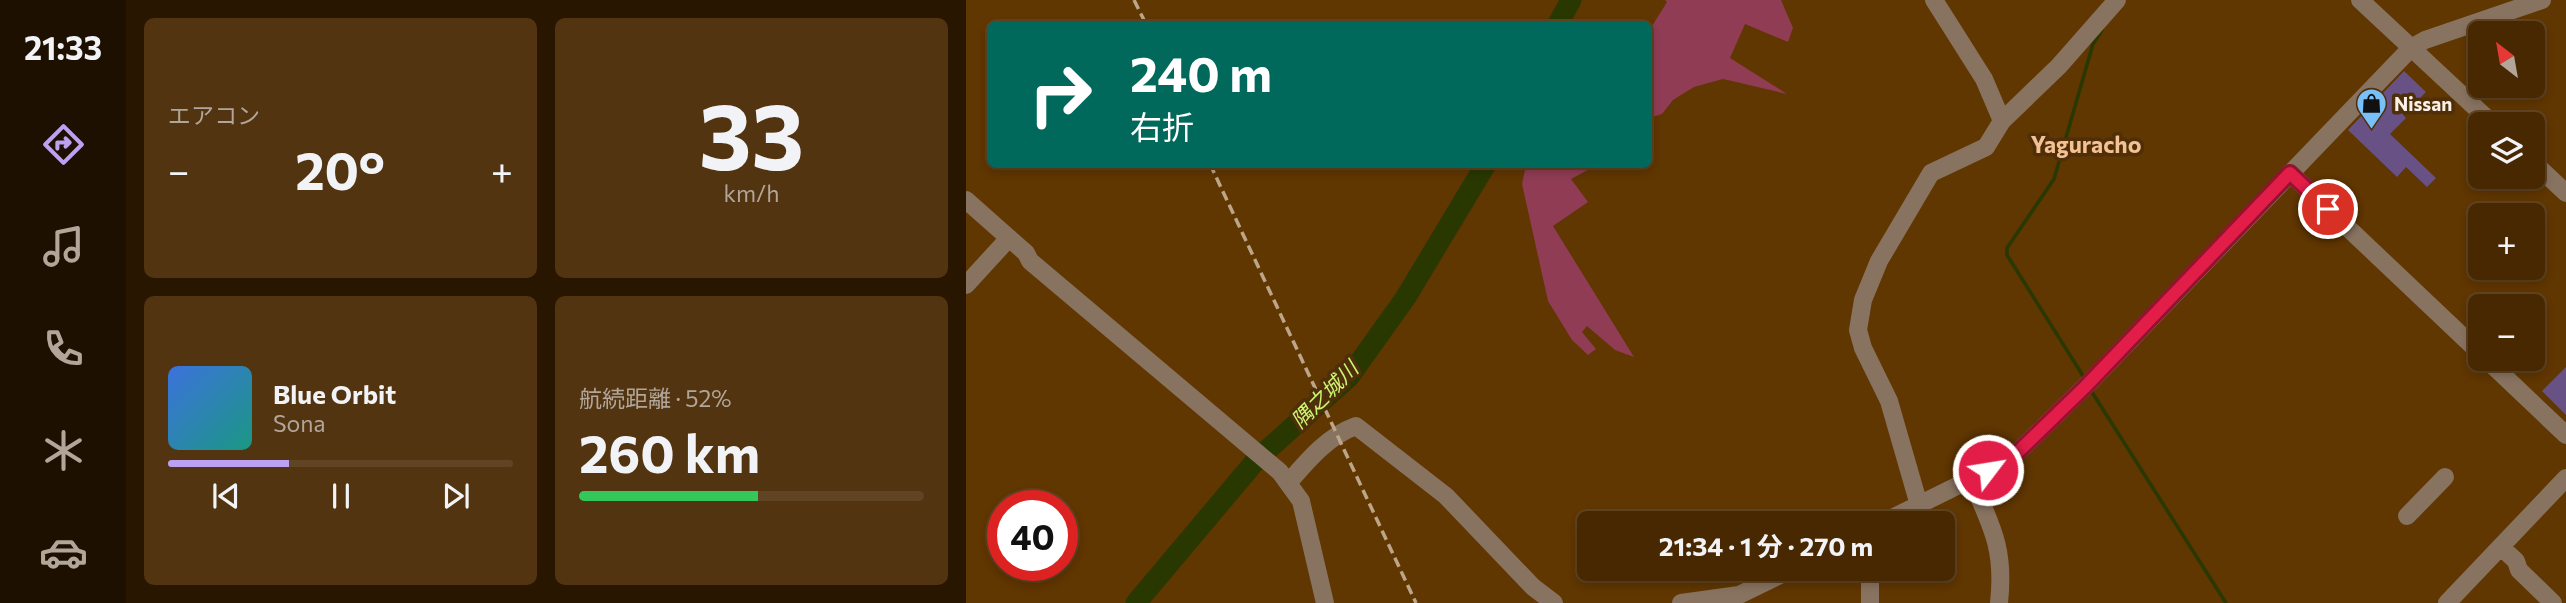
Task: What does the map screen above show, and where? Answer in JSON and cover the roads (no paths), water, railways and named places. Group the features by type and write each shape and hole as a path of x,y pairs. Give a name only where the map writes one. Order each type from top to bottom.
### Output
{"street":[{"path":"1934,0 1984,79 2001,121"},
{"path":"2360,0 2480,112"},
{"path":"1907,511 2019,451 2088,384 2411,48 2425,40 2542,0"},
{"path":"1919,505 1889,401 1863,348 1858,330 1859,314 1879,261 1931,173 1986,147 2001,121 2059,66 2109,10"},
{"path":"2290,173 2468,342"},
{"path":"2545,173 2566,193"},
{"path":"966,200 1026,253 1030,261 1285,477 1301,501 1325,603"},
{"path":"966,285 1009,238"},
{"path":"2499,371 2566,435"},
{"path":"1285,477 1340,432 1356,426 1446,496 1533,587 1554,603"},
{"path":"2407,516 2445,477"},
{"path":"2447,603 2566,478"},
{"path":"1971,479 1998,540 2003,573 1999,603"},
{"path":"2501,547 2516,561 2519,570 2553,603"},
{"path":"1681,603 1739,595 1768,581"},
{"path":"1870,581 1870,603"}],"waterway":[{"name":"隅之城川","path":"1560,21 1571,0"},
{"path":"2085,379 2007,255 2007,248 2054,179 2093,44 2102,30"},
{"name":"隅之城川","path":"1136,603 1258,458 1349,377 1406,297 1484,168"},
{"path":"2090,389 2226,603"}],"railway":[{"path":"1134,0 1144,21"},
{"path":"1212,168 1416,603"}],"place":[{"name":"Nissan","path":"2371,131"}],"district":[{"name":"Yaguracho","path":"2086,145"}]}
